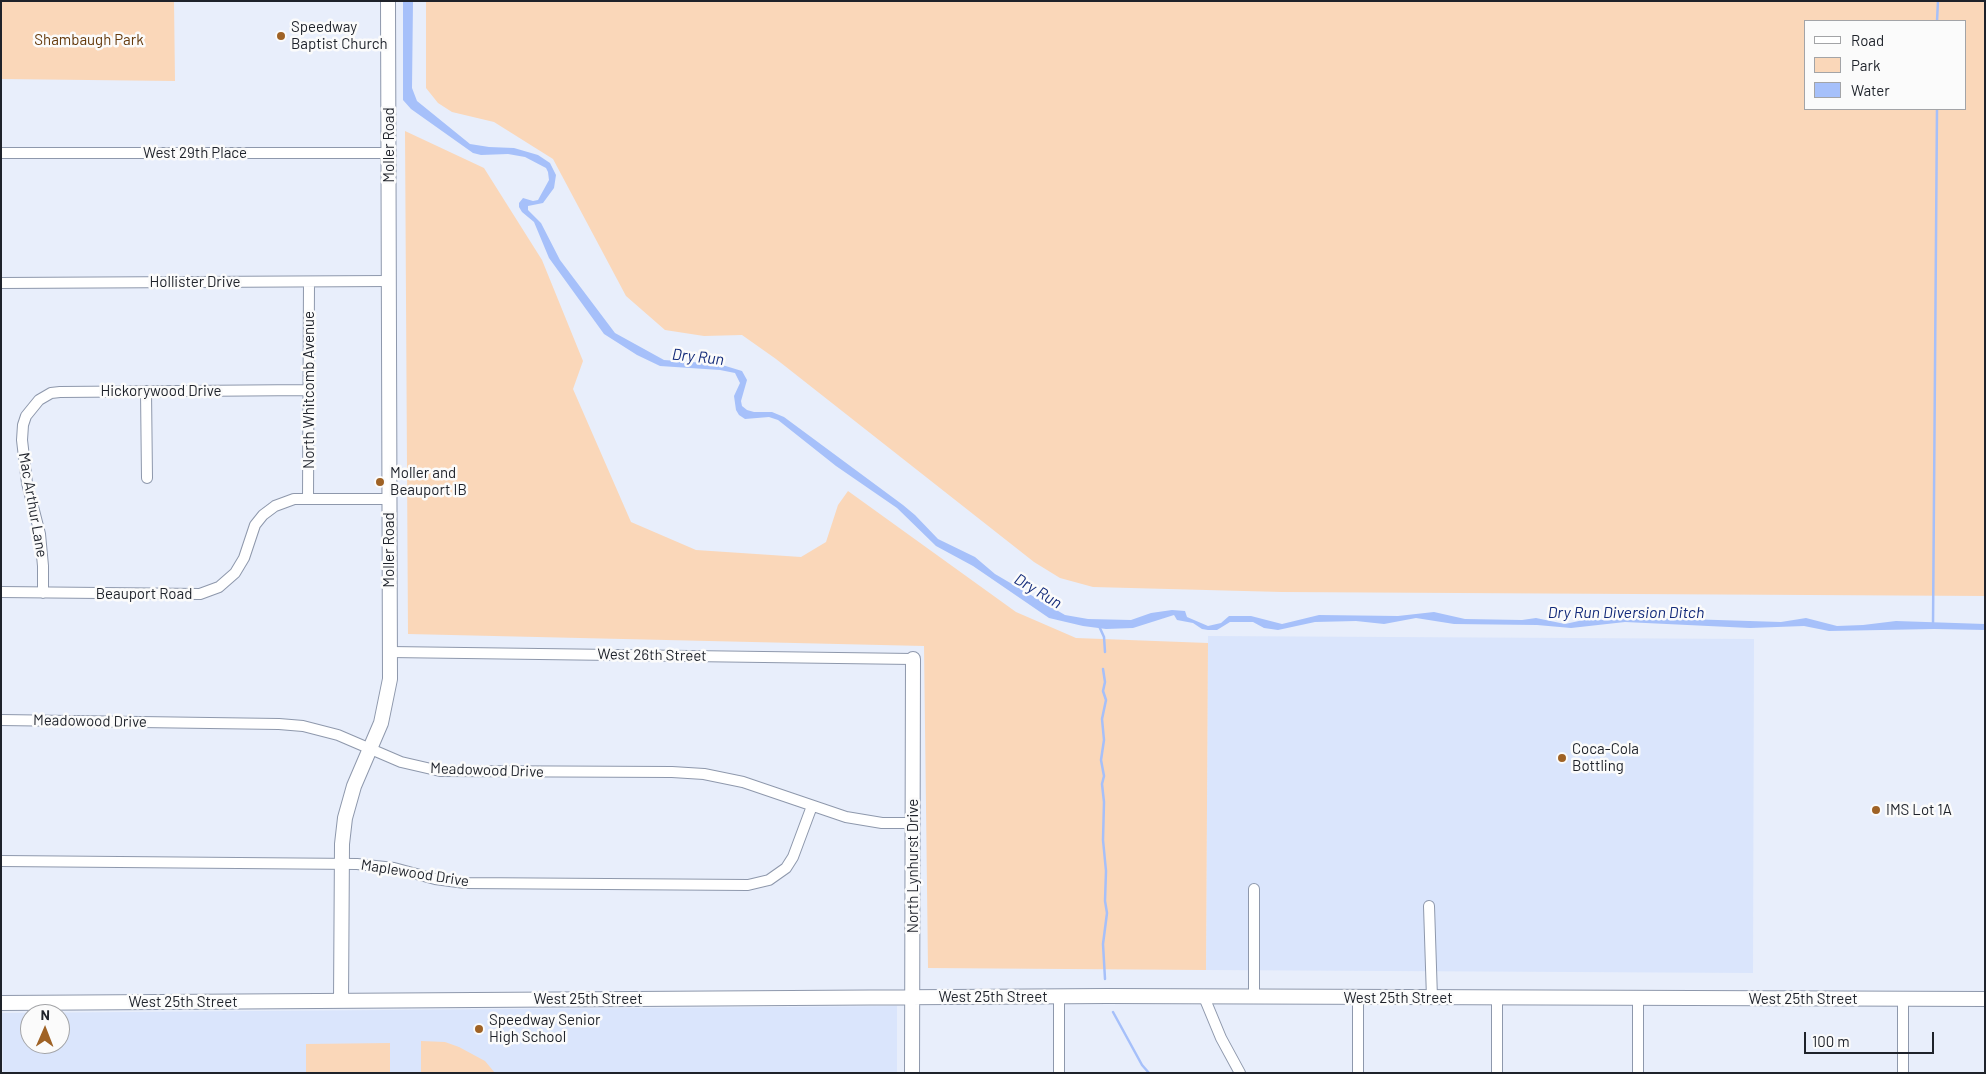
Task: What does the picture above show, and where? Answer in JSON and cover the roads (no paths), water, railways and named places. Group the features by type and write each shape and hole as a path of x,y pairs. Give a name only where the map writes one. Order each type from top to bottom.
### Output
{"street":[{"name":"Moller Road","path":"341,1001 342,839 346,812 354,786 381,723 390,679 388,1"},
{"name":"West 29th Place","path":"1,153 389,153"},
{"name":"Hollister Drive","path":"1,283 389,281"},
{"name":"North Whitcomb Avenue","path":"308,499 309,282"},
{"name":"Hickorywood Drive","path":"25,418 35,404 51,393 60,392 309,390"},
{"path":"146,391 147,478"},
{"name":"Mac Arthur Lane","path":"25,418 22,429 23,459 40,534 43,593"},
{"name":"Beauport Road","path":"1,592 192,595 212,590 229,579 240,566 254,528 263,515 283,502 294,499 389,499"},
{"name":"West 26th Street","path":"390,652 913,659"},
{"name":"North Lynhurst Drive","path":"912,1073 913,659"},
{"name":"Meadowood Drive","path":"1,720 287,724 327,731 412,765 448,771 672,772 704,774 743,782 855,819 882,823 913,823"},
{"name":"Maplewood Drive","path":"1,860 342,864 386,867 441,880 469,883 748,885 765,882 786,868 793,858 812,806"},
{"path":"1254,889 1254,997"},
{"path":"1429,906 1432,998"},
{"path":"1059,996 1059,1073"},
{"name":"West 25th Street","path":"1,1003 1059,996 1985,999"},
{"path":"1204,997 1221,1038 1240,1073"},
{"path":"1358,998 1358,1073"},
{"path":"1497,998 1497,1073"},
{"path":"1638,998 1638,1073"},
{"path":"1903,1073 1904,999"}],"water":[{"name":"Dry Run","path":"403,1 413,1 412,88 417,101 470,144 514,148 538,155 550,163 556,175 554,188 543,203 528,206 528,210 541,223 560,260 615,333 664,360 719,364 742,371 747,380 741,401 742,406 747,410 772,412 784,417 903,505 938,539 975,557 995,574 1065,615 1088,619 1131,620 1151,613 1172,610 1185,611 1187,617 1208,626 1221,623 1229,616 1251,616 1282,624 1319,615 1398,616 1434,612 1465,619 1522,620 1536,618 1565,624 1588,619 1607,620 1623,617 1781,622 1806,618 1837,626 1896,621 1985,624 1985,630 1829,631 1804,626 1750,628 1625,622 1571,628 1537,625 1454,624 1416,618 1384,624 1356,621 1315,622 1278,630 1264,628 1253,622 1230,622 1217,630 1208,630 1202,629 1193,623 1177,620 1174,615 1133,628 1106,629 1049,618 973,566 936,546 897,508 836,466 778,420 769,417 745,419 739,415 736,410 734,396 740,383 735,373 720,370 660,366 637,355 604,334 549,258 534,222 519,207 519,203 523,198 533,201 538,200 549,180 546,168 525,157 508,154 481,155 473,153 411,109 403,100"}],"waterway":[{"path":"1937,20 1938,1"},
{"path":"1933,625 1937,110"},
{"path":"1099,626 1104,637 1105,652"},
{"name":"Dry Run","path":"1103,669 1105,682 1103,691 1106,700 1102,719 1104,740 1101,760 1104,776 1102,784 1104,802 1103,840 1107,913 1103,944 1105,979"},
{"name":"Dry Run","path":"1113,1012 1142,1065 1149,1073"}],"place":[{"name":"Speedway Baptist Church","path":"281,36"},
{"name":"Moller and Beauport IB","path":"380,482"},
{"name":"Coca-Cola Bottling","path":"1562,758"},
{"name":"IMS Lot 1A","path":"1876,810"},
{"name":"Speedway Senior High School","path":"479,1029"}],"park label":[{"name":"Shambaugh Park","path":"89,40"}],"water label":[{"name":"Dry Run Diversion Ditch","path":"1626,613"}]}
